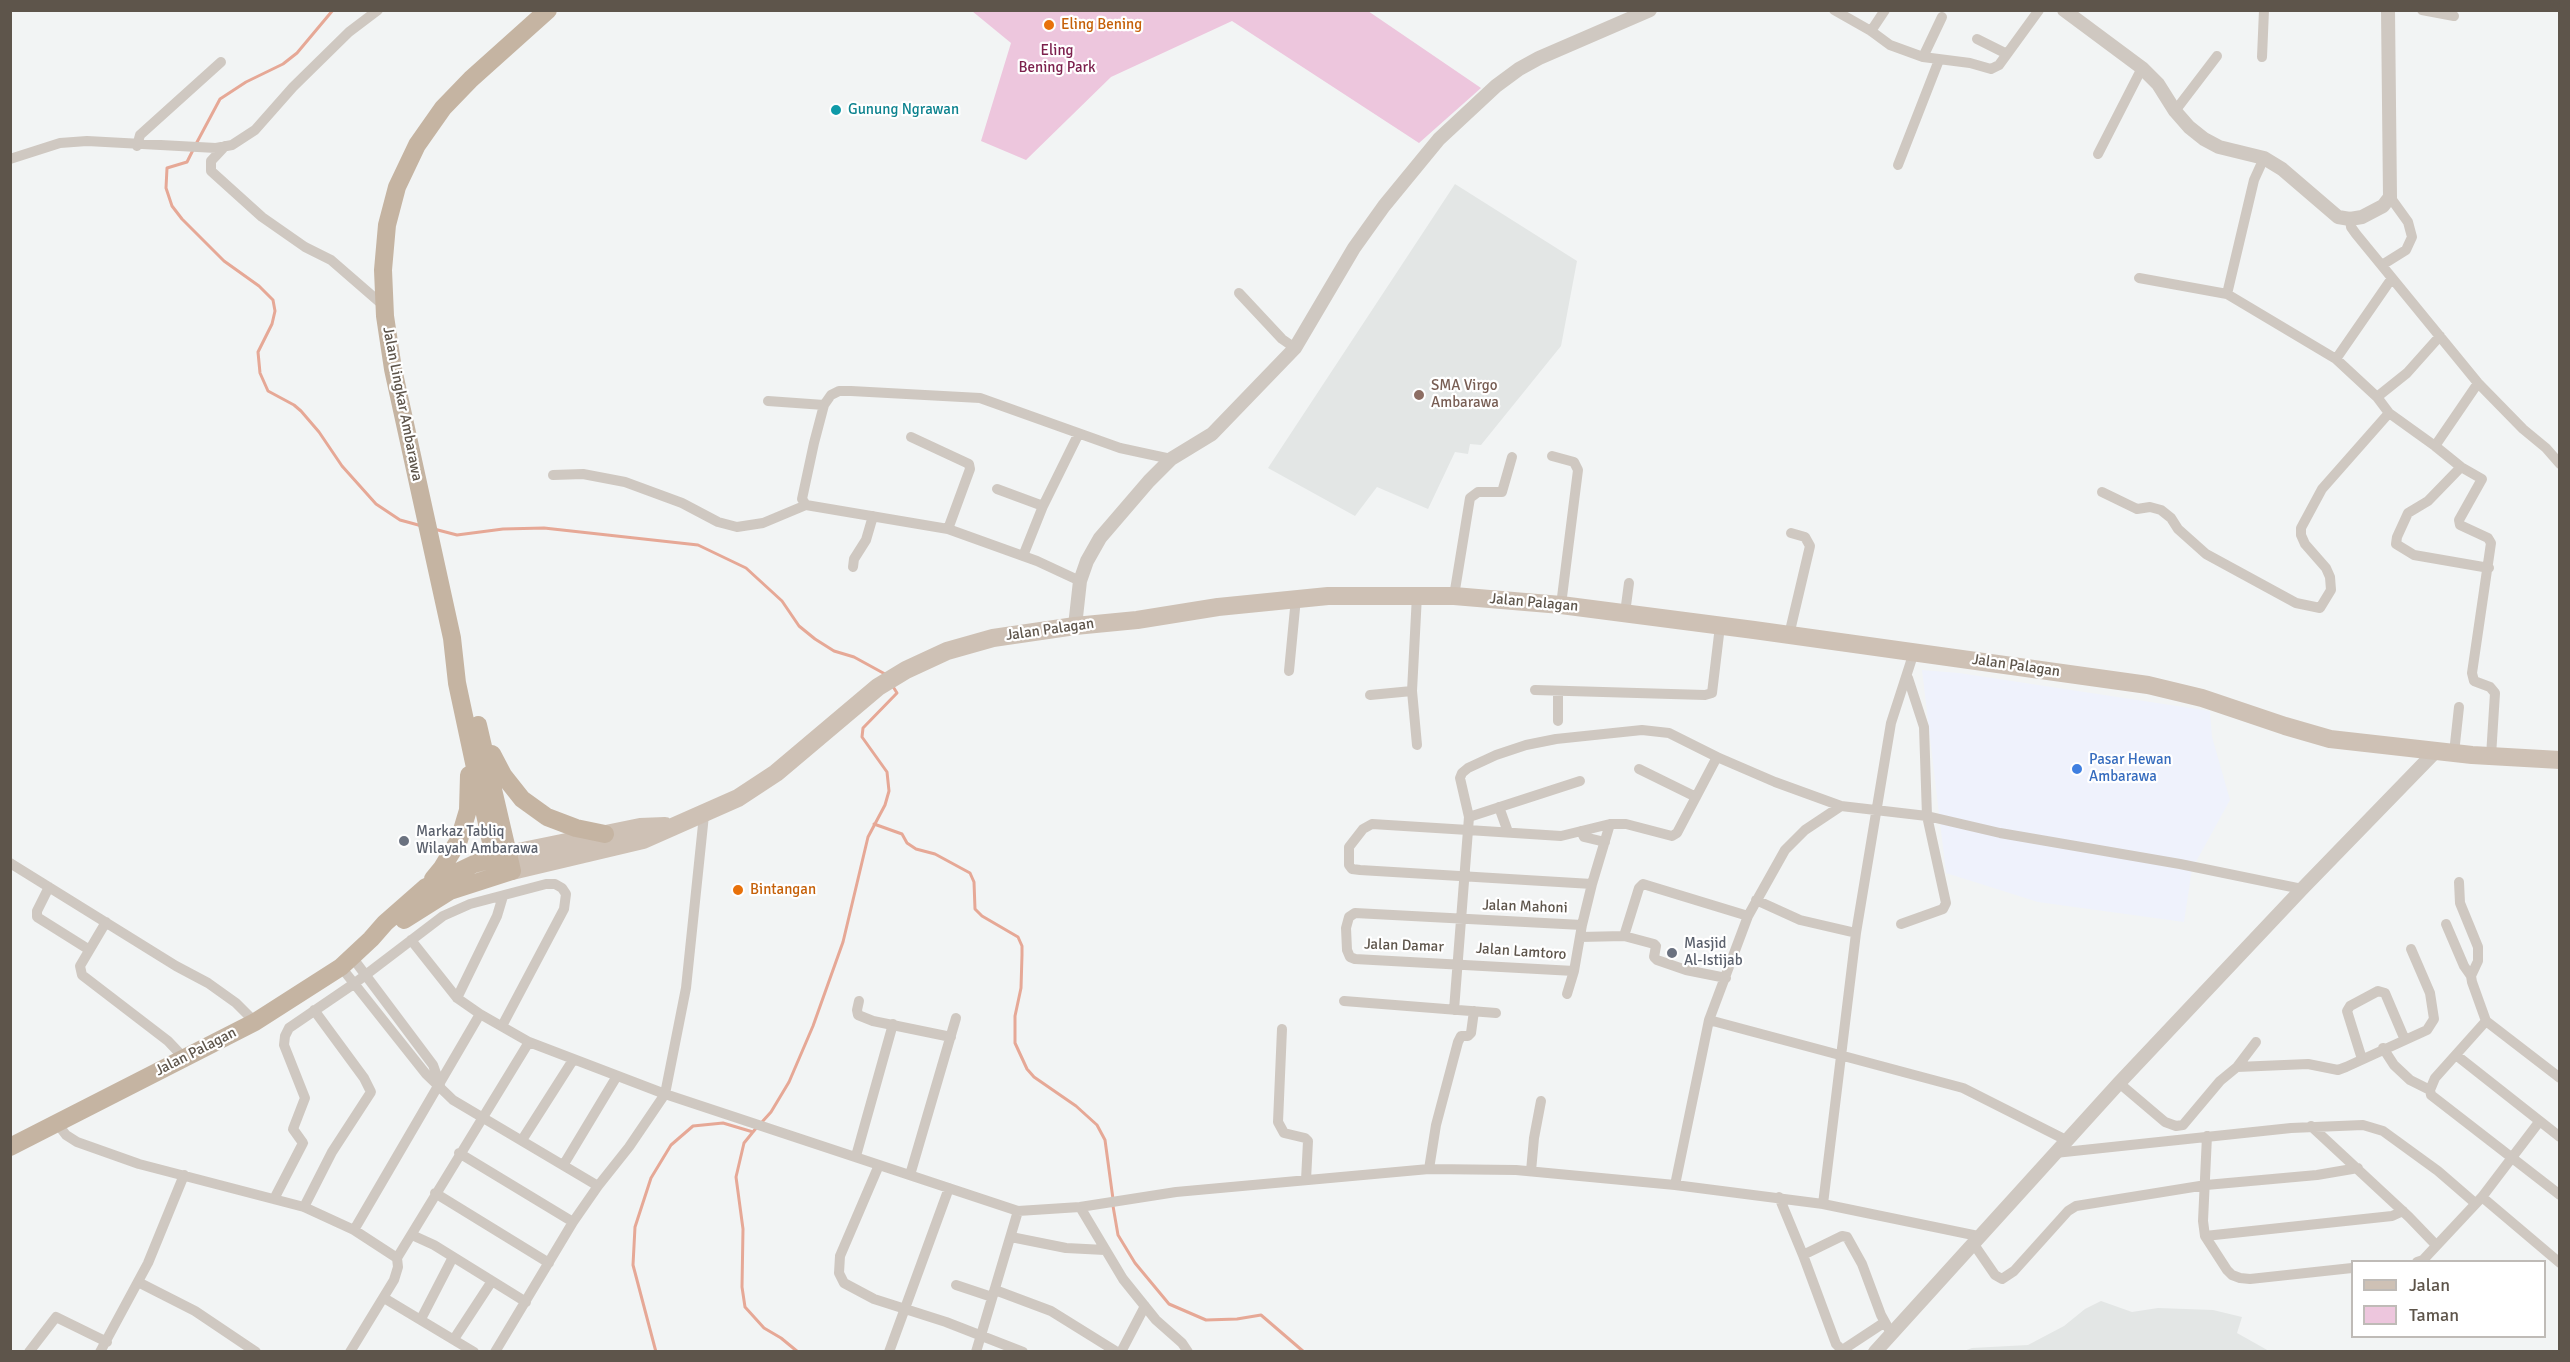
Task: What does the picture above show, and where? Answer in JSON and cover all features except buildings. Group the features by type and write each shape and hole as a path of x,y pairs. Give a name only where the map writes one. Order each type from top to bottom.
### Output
{"highway":[{"name":"Jalan Lingkar Ambarawa","path":"503,864 472,725 466,678 452,638 393,369 384,306 382,270 387,225 397,188 417,145 443,108 471,79 549,10"},
{"path":"472,725 502,775 522,799 547,817 576,828 605,834"},
{"path":"426,887 442,868 459,840 468,810 472,725"},
{"name":"Jalan Palagan","path":"10,1147 255,1022 346,962 426,887 452,873 503,864"},
{"name":"Jalan Palagan","path":"371,939 392,929 421,907 503,864"}],"main road":[{"name":"Jalan Palagan","path":"503,864 643,840 704,815 738,798 776,773 878,687 906,670 947,651 993,638 1296,598 1454,596 1625,613 2148,685 2202,698 2330,739 2445,752 2559,760"},
{"name":"Jalan Palagan","path":"503,864 605,834 639,827 676,826"}],"street":[{"path":"10,159 60,144 87,141 137,146 225,146 243,140 255,130 292,87 349,32 378,10"},
{"path":"1075,626 1080,581 1087,561 1100,538 1171,459 1212,434 1295,348 1354,248 1384,206 1439,139 1496,86 1519,69 1539,58 1650,10"},
{"path":"1834,10 1871,31 1890,45 1923,57 1970,63 1992,69 1997,67 2039,10"},
{"path":"1871,31 1885,10"},
{"path":"2064,10 2142,68 2158,84 2175,111 2204,139 2219,147 2264,158 2282,169 2338,217 2350,219 2362,217 2383,206 2390,197"},
{"path":"2262,57 2264,10"},
{"path":"2382,265 2406,250 2412,237 2408,222 2390,197 2388,10"},
{"path":"2422,10 2454,16"},
{"path":"1923,57 1942,17"},
{"path":"1977,39 2007,54"},
{"path":"2175,111 2217,56"},
{"path":"1898,165 1939,60"},
{"path":"137,146 140,135 221,62"},
{"path":"2098,154 2142,68"},
{"path":"225,146 211,161 211,171 262,216 305,247 331,260 384,306"},
{"path":"2227,294 2254,180 2264,158"},
{"path":"2350,219 2351,227 2478,383 2523,429 2546,448 2559,464"},
{"path":"2139,278 2227,294 2336,359 2377,397 2390,413 2482,479 2459,520 2460,525 2488,538 2492,543 2472,673 2474,681 2490,687 2494,693 2491,756"},
{"path":"2336,359 2392,278"},
{"path":"1239,293 1282,339 1295,348"},
{"path":"2377,397 2407,374 2440,336"},
{"path":"2435,446 2478,383"},
{"path":"806,505 802,499 824,405 831,395 838,391 980,399 1078,435 1120,448 1171,459"},
{"path":"768,400 824,405"},
{"path":"2102,492 2138,509 2150,507 2161,510 2206,554 2296,603 2320,608 2331,590 2330,577 2326,568 2305,544 2301,528 2322,489 2390,413"},
{"path":"1023,556 1043,506 1078,435"},
{"path":"911,437 969,464 970,469 948,529"},
{"path":"1552,456 1574,462 1578,470 1561,605"},
{"path":"1454,596 1470,498 1478,492 1502,492 1512,457"},
{"path":"2461,466 2428,501 2408,513 2402,523 2396,544 2414,555 2489,568"},
{"path":"553,476 584,474 625,482 682,503 718,522 737,527 763,523 806,505 948,529 1023,556 1080,581"},
{"path":"997,489 1043,506"},
{"path":"853,567 854,559 866,540 873,516"},
{"path":"1789,635 1810,546 1805,537 1791,533"},
{"path":"1625,613 1629,583"},
{"path":"1417,595 1412,691 1417,745"},
{"path":"1289,671 1296,598"},
{"path":"1535,690 1692,696 1712,693 1720,626"},
{"path":"1823,1204 1856,933 1891,723 1908,678 1914,652"},
{"path":"1901,924 1943,909 1946,903 1927,816 1924,727 1908,678"},
{"path":"1370,694 1412,691"},
{"path":"1558,691 1558,721"},
{"path":"1875,1352 1888,1327 1976,1240 2066,1140 2302,888 2445,752 2459,707"},
{"path":"1454,1010 1469,817 1460,778 1468,768 1496,755 1526,745 1556,739 1642,730 1669,733 1775,782 1841,806 1927,816 2000,832 2302,888"},
{"path":"1592,884 1352,869 1347,859 1348,852 1357,836 1372,824 1561,836 1610,824 1626,824 1672,836 1677,833 1717,757"},
{"path":"1639,770 1696,797"},
{"path":"1469,817 1580,781"},
{"path":"1675,1185 1709,1020 1748,916 1785,850 1805,830 1841,806"},
{"path":"1499,807 1508,832"},
{"path":"495,1352 573,1222 665,1094 686,988 704,815"},
{"name":"Jalan Mahoni","path":"1350,957 1347,950 1346,928 1350,917 1355,912 1460,920 1582,925 1610,824"},
{"path":"1581,831 1584,837 1605,842"},
{"path":"10,863 208,983 245,1010 255,1022"},
{"path":"2459,882 2460,903 2478,947 2478,960 2471,976"},
{"path":"274,1198 303,1143 293,1129 305,1098 284,1045 285,1036 298,1021 355,983 443,916 470,904 546,884 555,884 566,894 564,909 502,1026"},
{"path":"1624,936 1639,888 1644,884 1748,916"},
{"path":"49,887 36,917 88,949"},
{"path":"457,998 497,916 503,896"},
{"path":"1756,900 1800,920 1856,933"},
{"path":"106,922 80,966 82,975 160,1034 185,1059"},
{"path":"2446,924 2464,966 2471,976 2486,1021 2559,1078"},
{"name":"Jalan Lamtoro","path":"1456,963 1574,971 1582,925"},
{"path":"1580,937 1624,936 1656,945 1654,957 1656,960 1686,970 1726,978"},
{"path":"411,940 457,998 529,1042 665,1094 1018,1211 1080,1207 1176,1192 1429,1169 1531,1172 1675,1185 1823,1204 1976,1240 1995,1275 1998,1278 2006,1278 2068,1210 2076,1206 2206,1185 2317,1175 2358,1168"},
{"path":"2237,1067 2308,1064 2338,1070 2427,1030 2434,1019 2430,993 2411,949"},
{"name":"Jalan Damar","path":"1350,957 1364,960 1456,963"},
{"path":"346,962 355,983 426,1074 453,1100 598,1186"},
{"path":"346,962 367,974 433,1065 440,1085"},
{"path":"1567,994 1574,971"},
{"path":"2362,1059 2347,1011 2350,1005 2378,991 2385,993 2405,1040"},
{"path":"859,1001 856,1010 858,1015 873,1021 951,1037"},
{"path":"1344,1001 1496,1013"},
{"path":"304,1207 332,1152 371,1092 367,1082 314,1010"},
{"path":"1429,1169 1437,1125 1458,1042 1461,1036 1468,1036 1472,1033 1474,1011"},
{"path":"354,1230 480,1014"},
{"path":"910,1175 956,1018"},
{"path":"1709,1020 1963,1088 2066,1140"},
{"path":"2430,1090 2435,1078 2486,1021"},
{"path":"856,1156 893,1024"},
{"path":"1282,1029 1278,1122 1284,1133 1305,1138 1308,1141 1306,1180"},
{"path":"350,1352 384,1298 398,1267 397,1258 459,1153 529,1042"},
{"path":"2119,1083 2165,1122 2176,1126 2183,1125 2220,1081 2237,1067 2256,1042"},
{"path":"2383,1048 2394,1065 2410,1080 2430,1090 2436,1100 2559,1195"},
{"path":"2456,1055 2559,1137"},
{"path":"522,1140 573,1060"},
{"path":"564,1164 617,1076"},
{"path":"1531,1172 1537,1115 1541,1101"},
{"path":"56,1122 66,1135 77,1142 139,1164 304,1207 354,1230 397,1258"},
{"path":"2422,1260 2479,1200 2539,1122"},
{"path":"2055,1153 2311,1126 2363,1125 2383,1131 2479,1200 2559,1263"},
{"path":"2311,1126 2358,1168 2436,1245"},
{"path":"2207,1136 2203,1221 2205,1236 2226,1270 2232,1275 2250,1279 2351,1268"},
{"path":"459,1153 573,1222"},
{"path":"879,1165 840,1256 839,1274 844,1283 854,1290 905,1310 1023,1352"},
{"path":"100,1352 138,1282 184,1175"},
{"path":"889,1352 949,1188"},
{"path":"435,1193 549,1263"},
{"path":"1779,1197 1836,1344 1844,1349 1888,1327"},
{"path":"1080,1207 1123,1279 1188,1352"},
{"path":"976,1352 979,1335 1018,1211"},
{"path":"2205,1236 2392,1216 2403,1211"},
{"path":"412,1235 453,1257 526,1302"},
{"path":"1803,1255 1842,1236 1847,1237 1862,1264 1888,1327"},
{"path":"1011,1237 1066,1248 1105,1250"},
{"path":"421,1319 453,1257"},
{"path":"454,1339 492,1281"},
{"path":"138,1282 195,1311 256,1352"},
{"path":"956,1285 1051,1311 1119,1352 1145,1306"},
{"path":"384,1298 474,1352"},
{"path":"29,1352 56,1317 107,1342"}],"shaded area":[{"name":"SMA Virgo Ambarawa","path":"1455,184 1577,261 1561,346 1481,445 1470,444 1468,454 1455,452 1428,509 1377,487 1355,516 1268,468"},
{"name":"Pasar Hewan Ambarawa","path":"1922,670 1959,673 2210,711 2212,737 2230,800 2192,869 2184,922 2038,902 1946,873"},
{"path":"2101,1301 2132,1312 2158,1308 2213,1310 2242,1317 2237,1333 2269,1351 1964,1351 1972,1348 2028,1345 2064,1326 2085,1309"}],"green space":[{"name":"Eling Bening Park","path":"972,11 1368,11 1481,88 1419,143 1232,21 1111,77 1026,160 981,141 1011,43"}],"waterway":[{"path":"196,144 220,99 246,82 283,64 297,53 333,10"},
{"path":"193,150 187,162 167,168 166,188 172,206 182,219 224,261 259,286 273,300 275,311 272,324 258,352 260,373 268,391 301,411 319,432 342,466 376,504 400,520 422,526"},
{"path":"434,529 457,535 503,529 544,528 698,545 746,568 782,601 799,626 815,639 834,651 854,657 885,674"},
{"path":"762,1122 771,1112 789,1082 813,1026 843,942 868,837 885,805 889,791 887,772 862,737 863,728 897,693 892,685"},
{"path":"874,824 902,834 907,843 916,849 935,854 970,873 974,882 975,909 982,916 1018,937 1022,946 1022,955 1021,988 1015,1016 1015,1043 1027,1069 1034,1077 1076,1106 1097,1125 1105,1140 1113,1199"},
{"path":"656,1352 633,1265 635,1227 651,1178 671,1145 693,1126 723,1123 753,1132"},
{"path":"757,1127 744,1143 736,1177 743,1229 742,1287 745,1307 764,1328 798,1352"},
{"path":"1113,1206 1118,1235 1135,1263 1169,1304 1206,1320 1237,1319 1261,1315 1304,1352"}],"place":[{"name":"Eling Bening","path":"1049,25"},
{"name":"Gunung Ngrawan","path":"836,110"},
{"name":"SMA Virgo Ambarawa","path":"1419,395"},
{"name":"Pasar Hewan Ambarawa","path":"2077,769"},
{"name":"Markaz Tabliq Wilayah Ambarawa","path":"404,841"},
{"name":"Bintangan","path":"738,890"},
{"name":"Masjid Al-Istijab","path":"1672,953"}]}
